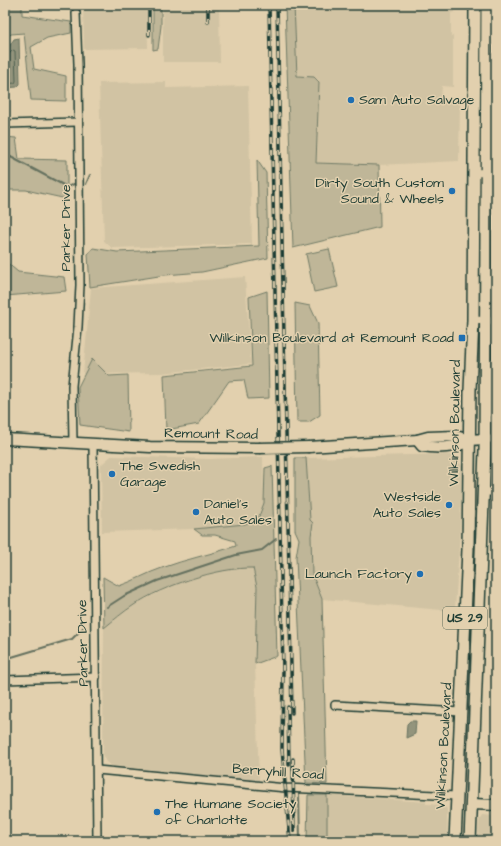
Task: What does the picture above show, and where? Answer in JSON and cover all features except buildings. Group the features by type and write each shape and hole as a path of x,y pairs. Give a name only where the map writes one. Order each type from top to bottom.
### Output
{"main road":[{"name":"Wilkinson Boulevard","path":"470,838 484,491 490,439 487,345 490,321 485,173 475,5"},
{"name":"Wilkinson Boulevard","path":"455,841 468,556 469,440 473,320 485,173 487,7"},
{"name":"Remount Road","path":"5,439 156,447 259,448 310,447 417,440 428,437 456,436 469,440 490,439"},
{"path":"472,804 496,805"}],"street":[{"name":"Parker Drive","path":"73,442 72,386 78,327 80,285 76,13"},
{"path":"5,124 78,122"},
{"path":"473,320 490,321"},
{"name":"Parker Drive","path":"93,444 97,841"},
{"path":"484,491 496,492"},
{"path":"5,680 96,677"},
{"path":"335,705 461,712"},
{"name":"Berryhill Road","path":"97,770 286,788 457,796"}],"shaded area":[{"path":"5,5 22,5 22,15 71,22 71,33 47,38 31,47 34,69 66,76 66,101 31,100 24,33 11,34 5,39"},
{"path":"83,5 147,5 148,48 84,49"},
{"path":"153,5 161,5 161,26 158,49 153,50"},
{"path":"163,5 219,5 220,62 163,62"},
{"path":"285,5 294,5 297,76 314,77 319,82 316,163 379,165 380,227 293,248"},
{"path":"294,5 455,5 455,12 451,13 451,36 453,36 453,87 442,86 441,100 460,102 459,161 379,165 316,163 319,80 314,77 297,76"},
{"path":"166,82 166,88 248,86 252,244 112,248 104,241 99,83"},
{"path":"5,137 16,138 19,159 67,160 67,199 26,190 5,190"},
{"path":"257,160 266,173 268,258 202,272 165,275 90,287 88,254 93,248 117,252 259,246"},
{"path":"329,249 338,287 314,292 306,254"},
{"path":"5,261 18,272 64,277 66,291 5,296"},
{"path":"245,277 251,364 162,373 83,374 91,288"},
{"path":"267,291 269,398 248,399 244,380 229,381 199,424 166,430 164,375 252,366 249,297"},
{"path":"295,303 310,306 318,323 320,415 309,422 297,422"},
{"path":"92,359 109,376 128,375 129,432 80,425 78,387"},
{"path":"445,454 455,456 462,466 460,532 455,609 452,611 322,599 312,574 311,536 313,523 310,520 306,458"},
{"path":"111,456 209,459 263,457 264,503 258,519 245,524 194,529 102,532 101,465"},
{"path":"295,458 306,458 310,520 313,523 311,536 312,574 322,599 327,784 306,783 296,557 299,539 295,530"},
{"path":"272,466 277,656 255,664 257,587 253,568 208,574 160,591 134,605 104,628 103,577 119,586 156,570 236,546 235,541 215,535 202,535 194,529 245,524 258,519 264,503 265,468"},
{"path":"236,567 254,568 257,587 255,664 259,781 113,767 106,762 103,756 104,628 135,604 178,583"},
{"path":"308,795 327,795 327,841 307,841"},
{"path":"327,795 426,802 426,804 442,805 447,809 447,841 327,841"},
{"path":"482,815 496,816 496,841 478,841 479,820"}],"water":[{"path":"19,38 20,84 17,87 5,88 5,53 14,39"},
{"path":"410,721 416,721 415,734 406,738 407,724"}],"waterway":[{"path":"5,154 67,187 74,184"},
{"path":"86,184 90,175"},
{"path":"107,607 124,596 157,581 236,555 262,550 276,539"},
{"path":"5,659 72,639 84,627"},
{"path":"299,793 300,841"}],"railway":[{"path":"149,5 149,35"},
{"path":"208,5 208,22"},
{"path":"269,5 283,671 282,749 290,841"},
{"path":"277,5 292,713"},
{"path":"288,707 289,765"},
{"path":"293,759 294,831"}],"place":[{"name":"Sam Auto Salvage","path":"351,100"},
{"name":"Dirty South Custom Sound & Wheels","path":"452,191"},
{"name":"Wilkinson Boulevard at Remount Road","path":"462,338"},
{"name":"The Swedish Garage","path":"112,474"},
{"name":"Westside Auto Sales","path":"449,505"},
{"name":"Daniel's Auto Sales","path":"196,512"},
{"name":"Launch Factory","path":"420,574"},
{"name":"The Humane Society of Charlotte","path":"157,812"}]}
